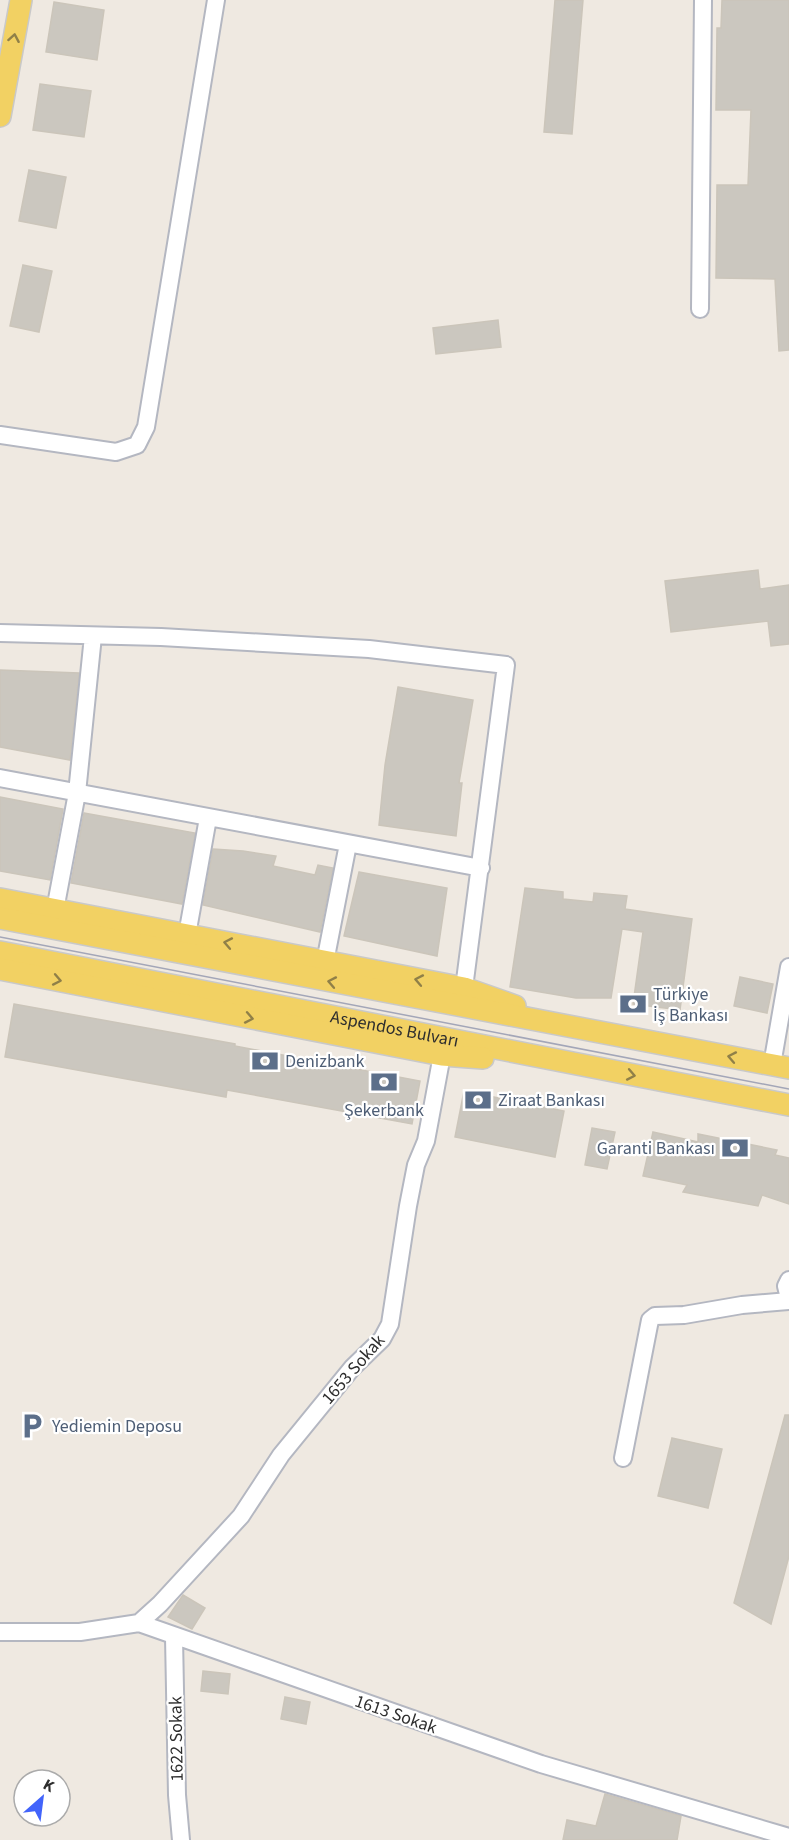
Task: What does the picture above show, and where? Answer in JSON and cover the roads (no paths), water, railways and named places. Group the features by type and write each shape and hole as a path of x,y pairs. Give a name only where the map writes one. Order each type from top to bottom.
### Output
{"main road":[{"path":"0,116 21,0"},
{"path":"0,899 465,988 575,1028"},
{"name":"Aspendos Bulvarı","path":"0,918 780,1066"},
{"name":"Aspendos Bulvarı","path":"0,952 789,1105"},
{"path":"0,969 442,1055 574,1064"}],"street":[{"path":"0,435 116,452 137,445 146,428 216,0"},
{"path":"700,309 703,0"},
{"path":"0,633 160,637 369,649 506,665 465,988"},
{"path":"55,910 77,793 93,636"},
{"path":"0,778 481,868"},
{"path":"187,935 208,818"},
{"path":"325,962 348,844"},
{"path":"780,1066 789,967"},
{"name":"1653 Sokak","path":"139,1623 160,1604 241,1516 281,1455 352,1368 382,1339 390,1324 408,1206 416,1165 426,1141 442,1055"},
{"path":"623,1458 650,1320 655,1316 684,1315 789,1300 786,1286 789,1280"},
{"path":"0,1632 80,1632 139,1623"},
{"name":"1613 Sokak","path":"139,1623 541,1764 789,1837"},
{"name":"1622 Sokak","path":"174,1637 177,1795 181,1840"}],"tram line":[{"path":"0,937 789,1089"}],"place":[{"name":"Türkiye İş Bankası","path":"633,1004"},
{"name":"Denizbank","path":"265,1061"},
{"name":"Şekerbank","path":"384,1082"},
{"name":"Ziraat Bankası","path":"478,1100"},
{"name":"Garanti Bankası","path":"735,1148"},
{"name":"Yediemin Deposu","path":"32,1426"}]}
